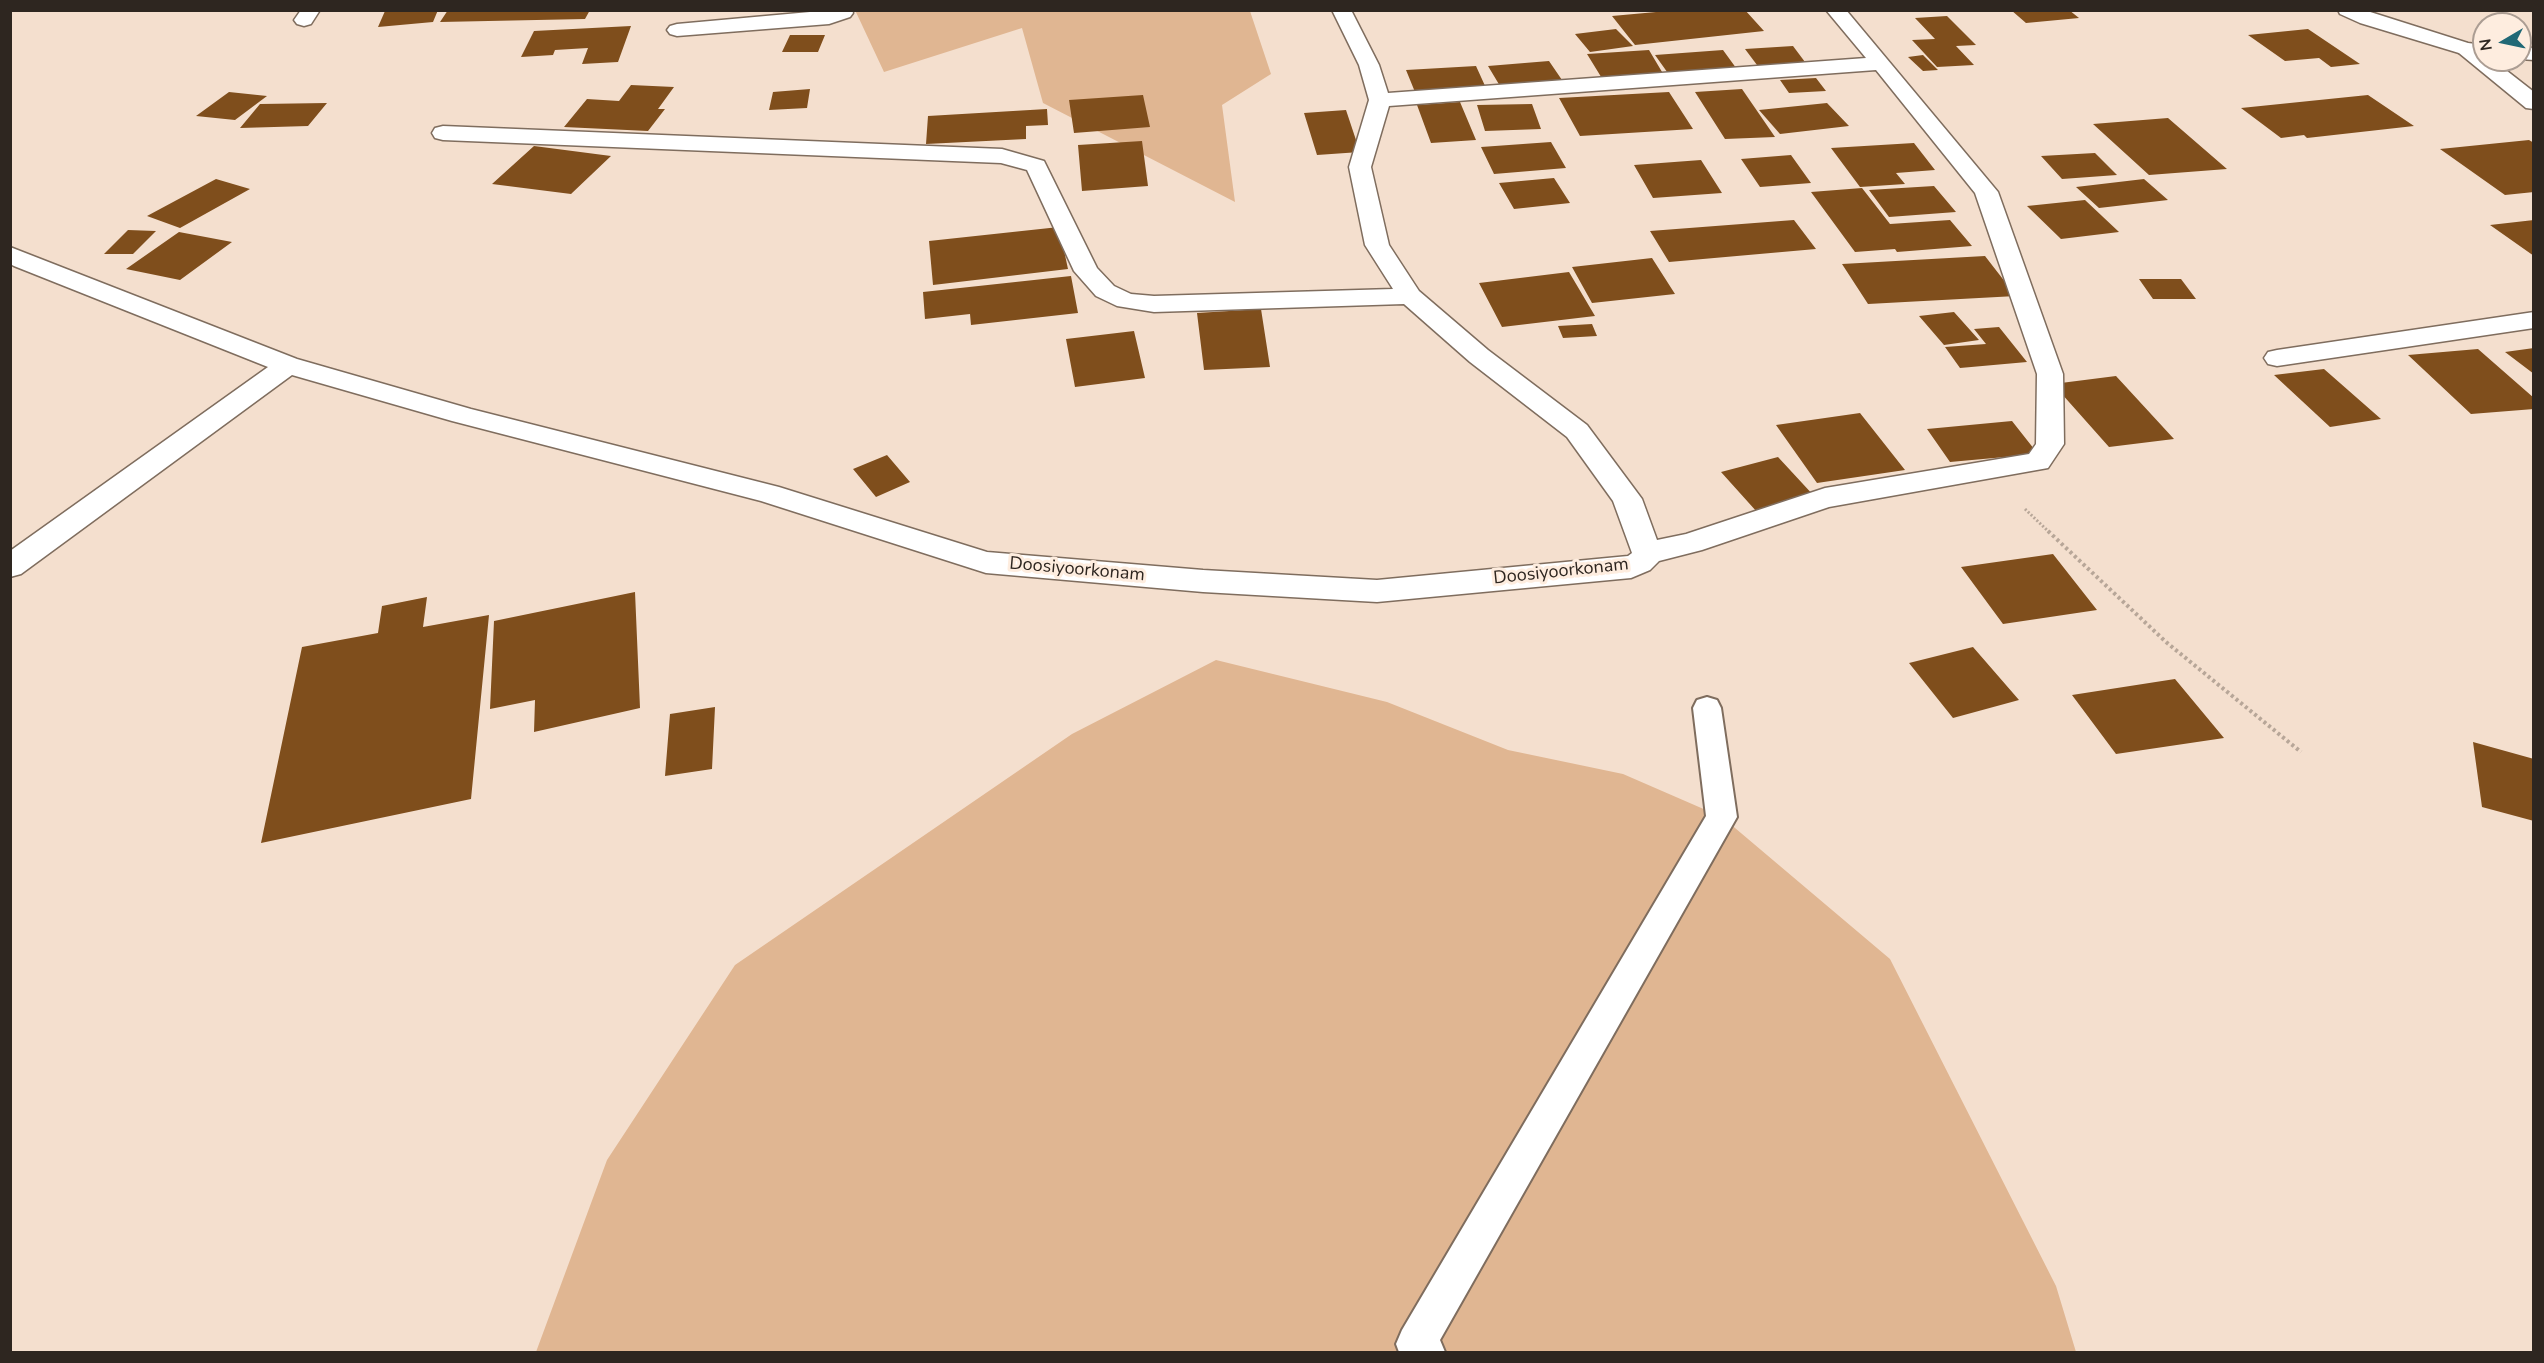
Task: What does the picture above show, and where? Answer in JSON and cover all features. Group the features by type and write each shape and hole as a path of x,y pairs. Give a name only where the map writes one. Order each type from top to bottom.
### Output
{"street":[{"path":"677,30 829,18 843,13 843,10"},
{"path":"1341,10 1369,65 1380,100 1881,63"},
{"path":"1647,553 1691,543 1825,498 2038,462 2050,444 2050,374 1986,192 1835,10"},
{"path":"2347,10 2367,19 2472,49"},
{"path":"2499,72 2534,103"},
{"name":"Doosiyoorkonam","path":"10,254 288,365 462,415 769,494 986,562 1203,582 1377,591 1631,567 1645,559 1647,553 1627,499 1577,431 1479,356 1410,296 1377,245 1360,167 1380,100"},
{"path":"443,133 1002,156 1036,166 1086,271 1105,291 1126,301 1154,304 1410,296"},
{"path":"2277,358 2534,320"},
{"path":"10,567 288,365"}],"lane":[{"path":"1425,1353 1416,1344 1722,817 1707,708"}],"path":[{"path":"1985,471 2166,642 2301,752"}],"shaded area":[{"path":"855,10 1250,11 1271,74 1222,105 1235,202 1043,103 1022,28 884,72"},
{"path":"1216,660 1387,702 1508,750 1623,774 1722,817 1890,959 2056,1286 2076,1352 536,1352 607,1160 735,965 1072,734"}],"building":[{"path":"438,10 433,22 378,27 385,11"},
{"path":"448,10 590,10 585,19 440,22"},
{"path":"1678,10 1745,10 1764,31 1635,45 1612,16"},
{"path":"2011,10 2069,10 2079,18 2026,23"},
{"path":"1947,16 1976,45 1956,46 1974,65 1937,67 1912,40 1935,39 1915,18"},
{"path":"631,26 618,62 582,64 588,48 555,50 553,55 521,57 534,31"},
{"path":"1616,29 1633,46 1590,52 1575,34"},
{"path":"2308,29 2360,64 2331,67 2319,58 2285,61 2248,35"},
{"path":"790,35 825,35 818,52 782,52"},
{"path":"1793,46 1808,66 1760,69 1745,49"},
{"path":"1649,50 1665,77 1603,80 1587,54"},
{"path":"1723,50 1739,72 1670,76 1655,55"},
{"path":"1923,55 1938,70 1923,71 1908,57"},
{"path":"1549,61 1562,80 1500,86 1488,66"},
{"path":"1476,66 1486,88 1415,92 1406,70"},
{"path":"1816,78 1826,91 1789,93 1780,80"},
{"path":"631,85 674,87 658,109 665,109 648,131 564,127 587,99 619,101"},
{"path":"810,89 807,108 769,110 773,92"},
{"path":"1742,89 1775,137 1725,139 1695,92"},
{"path":"229,92 267,96 235,120 196,116"},
{"path":"1669,92 1693,129 1580,136 1559,98"},
{"path":"1143,95 1150,127 1074,133 1069,100"},
{"path":"2368,95 2414,126 2307,138 2304,135 2281,138 2241,108"},
{"path":"1460,102 1476,140 1431,143 1417,105"},
{"path":"327,103 308,126 240,128 260,104"},
{"path":"1827,103 1849,126 1780,134 1759,110"},
{"path":"1532,104 1541,129 1485,131 1477,105"},
{"path":"1047,109 1048,125 1026,126 1026,139 926,144 928,116"},
{"path":"1346,110 1360,152 1317,155 1304,113"},
{"path":"2168,118 2227,169 2149,175 2093,124"},
{"path":"2529,140 2534,143 2534,192 2505,195 2440,149"},
{"path":"1142,141 1148,186 1082,191 1078,145"},
{"path":"1551,142 1566,168 1494,174 1481,147"},
{"path":"1914,143 1935,170 1896,173 1905,184 1860,187 1831,148"},
{"path":"534,146 611,156 571,194 492,184"},
{"path":"2095,153 2117,175 2062,179 2041,156"},
{"path":"1791,155 1811,183 1760,187 1741,159"},
{"path":"1701,160 1722,193 1653,198 1634,165"},
{"path":"1554,178 1570,203 1514,209 1499,183"},
{"path":"216,179 250,189 180,228 147,216"},
{"path":"2144,179 2168,200 2099,208 2076,187"},
{"path":"1934,186 1956,212 1889,217 1869,190"},
{"path":"1862,188 1890,224 1950,220 1972,246 1897,252 1895,249 1855,252 1811,192"},
{"path":"2085,200 2119,232 2061,239 2027,206"},
{"path":"1794,220 1816,249 1669,262 1650,231"},
{"path":"2534,220 2534,256 2490,225"},
{"path":"1059,227 1068,269 933,285 929,241"},
{"path":"128,230 156,231 133,254 104,254"},
{"path":"179,232 232,242 180,280 126,269"},
{"path":"1985,256 2016,296 1868,304 1842,264"},
{"path":"1652,258 1675,294 1592,303 1572,267"},
{"path":"1569,272 1595,316 1502,327 1479,283"},
{"path":"1071,276 1078,313 971,325 970,314 925,319 923,292"},
{"path":"2139,279 2181,279 2196,299 2153,299"},
{"path":"1261,309 1270,367 1204,370 1197,313"},
{"path":"1954,312 1979,340 1944,345 1919,316"},
{"path":"1592,324 1597,336 1563,338 1558,326"},
{"path":"1999,327 2027,362 1960,368 1945,347 1986,344 1974,329"},
{"path":"1134,331 1145,378 1075,387 1066,339"},
{"path":"2534,348 2534,374 2505,352"},
{"path":"2478,349 2534,398 2534,409 2471,414 2408,355"},
{"path":"2324,369 2381,419 2330,427 2274,375"},
{"path":"2116,376 2174,439 2109,447 2053,384"},
{"path":"1860,413 1905,470 1817,483 1776,425"},
{"path":"2012,421 2038,454 1950,462 1927,429"},
{"path":"887,455 910,482 876,497 853,469"},
{"path":"1778,457 1815,497 1757,512 1721,472"},
{"path":"2053,554 2097,610 2003,624 1961,567"},
{"path":"635,592 640,708 534,732 535,700 490,709 494,621"},
{"path":"427,597 423,627 489,615 471,799 261,843 302,647 378,633 382,606"},
{"path":"1973,647 2019,700 1953,718 1909,663"},
{"path":"2175,679 2224,738 2116,754 2072,695"},
{"path":"715,707 712,769 665,776 670,714"},
{"path":"2473,742 2534,759 2534,821 2482,807"}]}
